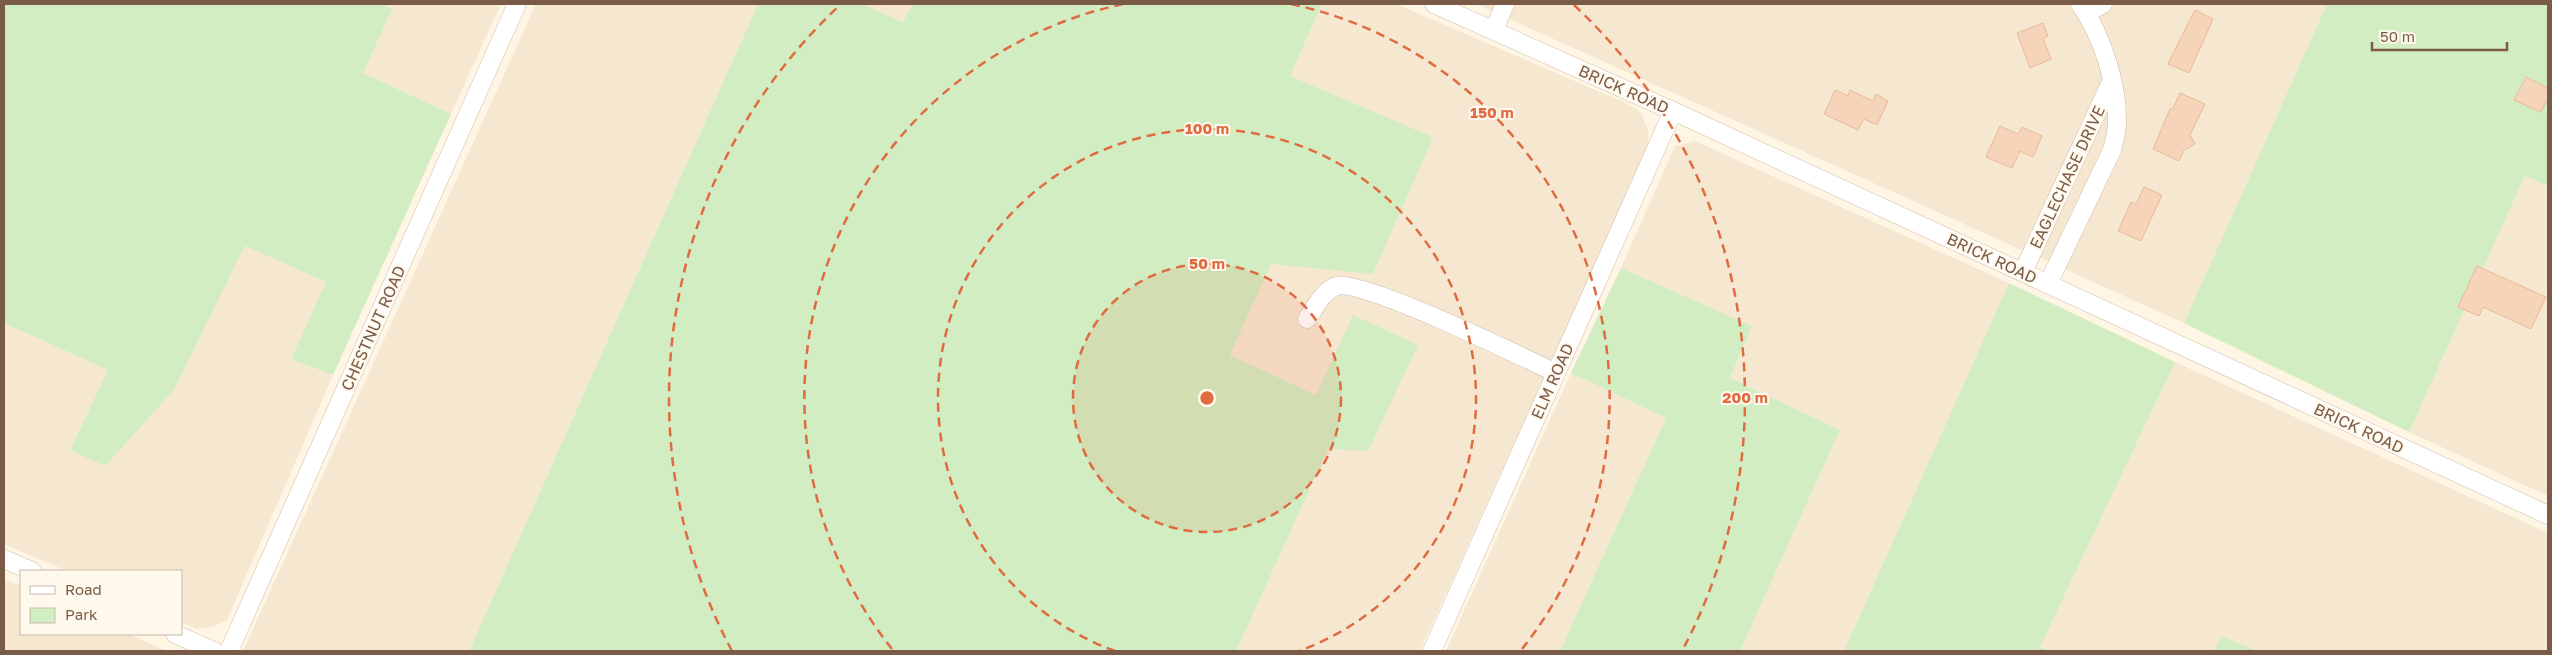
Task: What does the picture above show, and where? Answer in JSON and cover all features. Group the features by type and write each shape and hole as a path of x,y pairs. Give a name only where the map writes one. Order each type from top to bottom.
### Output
{"street":[{"name":"CHESTNUT ROAD","path":"229,651 517,4"},
{"name":"BRICK ROAD","path":"1434,4 1673,111 2548,515"},
{"path":"1494,30 1505,4"},
{"path":"2048,284 2112,150 2118,126 2117,107 2106,57 2083,9 2103,4"},
{"name":"EAGLECHASE DRIVE","path":"2022,272 2111,82"},
{"name":"ELM ROAD","path":"1432,651 1673,111"},
{"path":"1307,319 1328,290 1339,285 1369,290 1415,308 1556,373"},
{"path":"4,559 30,570"},
{"path":"176,635 214,651"}],"shaded area":[{"path":"381,4 501,4 451,114 363,73 391,9"},
{"path":"536,4 758,4 469,651 243,651"},
{"path":"862,4 913,4 904,22"},
{"path":"1322,4 1396,4 1628,104 1641,113 1648,130 1649,145 1420,651 1236,651 1328,449 1353,316 1316,395 1230,355 1270,264 1433,137 1290,76"},
{"path":"1476,4 2327,4 2184,323"},
{"path":"1695,141 2009,283 1844,651 1740,651 1840,430 1730,378 1752,326 1621,268 1675,146"},
{"path":"2525,176 2548,186 2548,496 2409,432"},
{"path":"245,246 326,282 291,359 333,375 227,620 213,627 197,629 182,622 182,570 65,570 4,544 4,323 108,370 70,450 173,391"},
{"path":"2175,362 2548,533 2548,651 2257,651 2222,636 2214,651 2049,651 2040,647"},
{"path":"1571,373 1666,418 1560,651 1446,651"},
{"path":"4,579 20,586 20,635 130,635 167,651 4,651"}],"green space":[{"path":"4,4 381,4 392,9 363,73 451,114 333,375 291,359 326,282 245,246 173,391 105,466 70,450 108,370 4,323"},
{"path":"758,4 862,4 903,22 913,4 1322,4 1290,76 1433,137 1373,274 1271,264 1230,355 1316,395 1353,315 1418,345 1368,451 1328,449 1236,651 469,651"},
{"path":"2327,4 2548,4 2548,186 2525,176 2409,432 2184,323"},
{"path":"1621,268 1752,326 1730,378 1840,430 1740,651 1560,651 1666,418 1571,373"},
{"path":"2009,283 2175,362 2040,647 2049,651 1844,651"},
{"path":"2222,636 2257,651 2214,651"}],"building":[{"path":"2195,10 2213,19 2189,73 2168,64"},
{"path":"2043,23 2048,36 2043,38 2051,59 2030,68 2017,33"},
{"path":"2526,77 2548,88 2548,97 2541,112 2514,100"},
{"path":"1835,90 1848,96 1850,90 1873,101 1876,94 1888,101 1877,125 1864,119 1858,130 1824,114"},
{"path":"2180,93 2205,104 2190,135 2195,144 2184,150 2179,161 2153,149 2170,109 2172,110"},
{"path":"2000,126 2018,134 2022,127 2042,136 2033,157 2020,151 2012,168 1986,157"},
{"path":"2144,187 2162,195 2141,241 2118,231 2131,202 2136,204"},
{"path":"2477,266 2546,297 2531,329 2483,307 2479,316 2458,307"}]}
